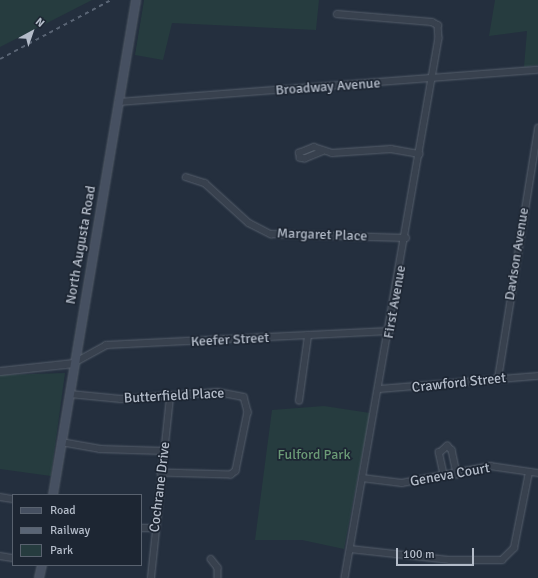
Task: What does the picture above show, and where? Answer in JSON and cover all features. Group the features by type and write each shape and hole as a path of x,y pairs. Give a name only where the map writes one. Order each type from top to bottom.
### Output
{"main road":[{"name":"North Augusta Road","path":"53,494 136,1"},
{"path":"39,578 42,566"}],"street":[{"name":"First Avenue","path":"337,14 438,25 433,80 390,332 362,478 345,578"},
{"name":"Broadway Avenue","path":"118,102 433,80 538,70"},
{"name":"Davison Avenue","path":"498,379 538,128"},
{"path":"322,152 391,149 420,154"},
{"name":"Margaret Place","path":"186,177 205,183 249,223 271,234 406,238"},
{"name":"Keefer Street","path":"74,363 106,345 390,332"},
{"path":"299,401 308,336"},
{"path":"0,371 74,363"},
{"name":"Crawford Street","path":"379,389 538,376"},
{"name":"Butterfield Place","path":"70,394 121,399 239,394 248,404 239,464 231,475 161,472"},
{"name":"Cochrane Drive","path":"151,578 154,528 170,396"},
{"path":"62,442 107,449 164,451"},
{"path":"444,477 439,453 447,446 452,450 457,474"},
{"name":"Geneva Court","path":"362,478 402,483 444,477 490,466 538,473"},
{"path":"350,549 450,560 502,560 514,548 529,472"},
{"path":"0,497 12,499"},
{"path":"142,528 154,528"},
{"path":"0,556 12,558"},
{"path":"210,559 218,568 218,578"}],"green space":[{"path":"0,0 92,0 0,47"},
{"path":"144,0 319,0 316,30 172,23 163,60 135,55"},
{"path":"495,0 538,0 538,65 524,67 527,31 489,36"},
{"path":"65,373 51,476 0,469 0,375"},
{"name":"Fulford Park","path":"324,406 370,413 344,549 302,540 255,540 272,410"}],"railway":[{"path":"0,59 111,0"}]}
